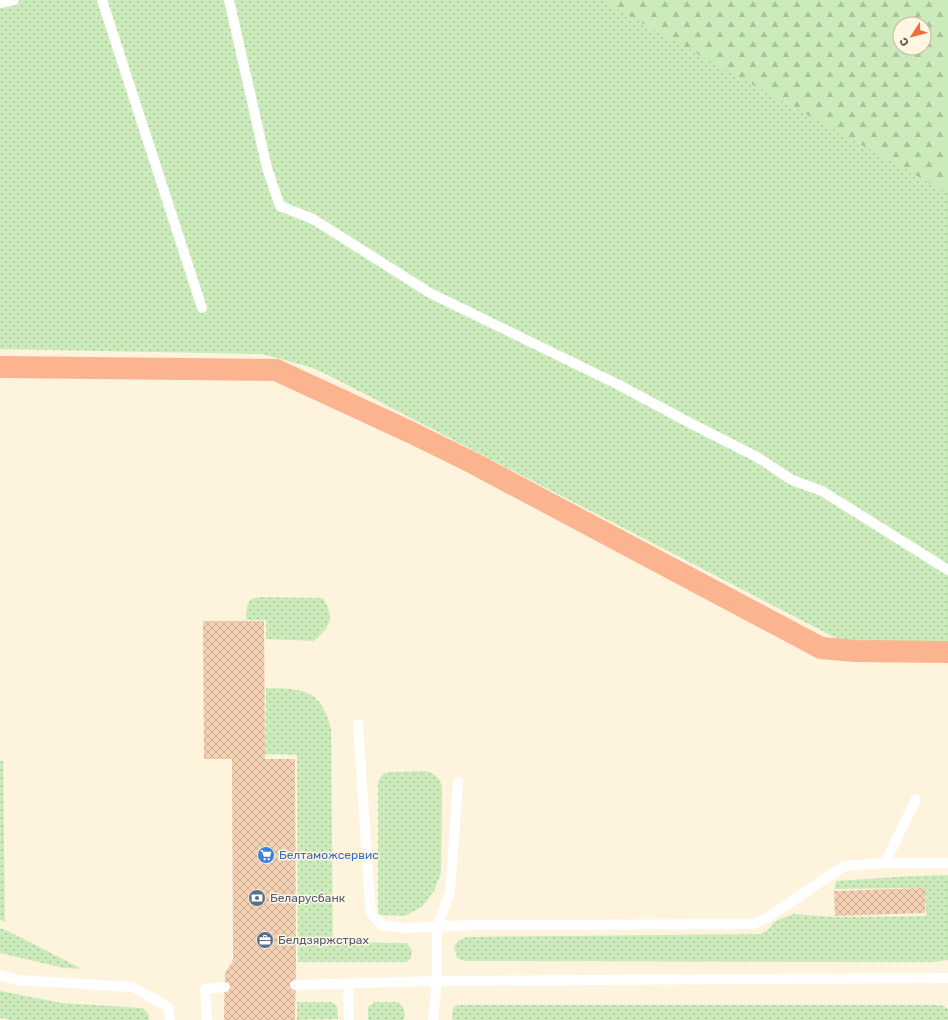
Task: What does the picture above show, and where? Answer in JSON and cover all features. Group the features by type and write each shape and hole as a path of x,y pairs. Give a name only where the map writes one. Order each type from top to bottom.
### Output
{"highway":[{"path":"0,367 276,370 473,463 821,648 855,651 948,652"}],"lane":[{"path":"0,3 14,0"},
{"path":"102,0 202,308"},
{"path":"229,0 267,168 280,206 313,219 430,292 619,384 756,457 792,480 822,491 948,570"},
{"path":"358,724 371,913 382,925 404,928 474,925 753,924 767,918 844,866 885,863 948,862"},
{"path":"433,1020 437,981 437,927 450,892 458,782"},
{"path":"885,863 916,799"},
{"path":"0,975 18,980 133,987 168,1007 170,1020"},
{"path":"295,986 437,981 948,979"},
{"path":"348,984 349,1020"},
{"path":"208,1020 205,988 225,987"}],"green space":[{"path":"0,0 948,0 948,644 843,640 830,635 326,374 310,367 262,354 0,349"},
{"path":"600,0 948,0 948,193"},
{"path":"258,597 323,598 329,611 329,621 324,631 314,641 266,639 266,620 246,620 247,606 250,600"},
{"path":"266,688 300,691 316,698 322,705 331,729 333,942 407,943 412,950 411,958 407,962 298,962 297,755 265,754"},
{"path":"0,761 3,761 5,922 0,920"},
{"path":"427,771 437,777 442,787 441,873 434,891 423,906 405,916 378,915 378,781 384,773"},
{"path":"948,875 948,960 934,962 465,961 457,958 454,946 459,940 467,937 760,934 768,930 774,922 793,914 835,917 926,916 925,888 834,889 836,881"},
{"path":"0,928 82,969 64,968 0,953"},
{"path":"0,991 62,1003 143,1008 149,1015 149,1020 11,1020 0,1018"},
{"path":"297,1002 331,1002 337,1006 338,1019 297,1020"},
{"path":"374,1002 399,1002 404,1009 405,1017 403,1020 369,1020 368,1007"},
{"path":"457,1005 941,1005 948,1009 948,1020 454,1020 452,1018 453,1008"}],"building":[{"path":"203,621 264,621 265,759 295,759 295,1020 224,1020 225,973 233,960 232,759 204,759"},
{"path":"925,888 925,913 835,916 834,891"}],"place":[{"name":"Белтаможсервис","path":"266,855"},
{"name":"Беларусбанк","path":"257,898"},
{"name":"Белдзяржстрах","path":"265,940"}]}
